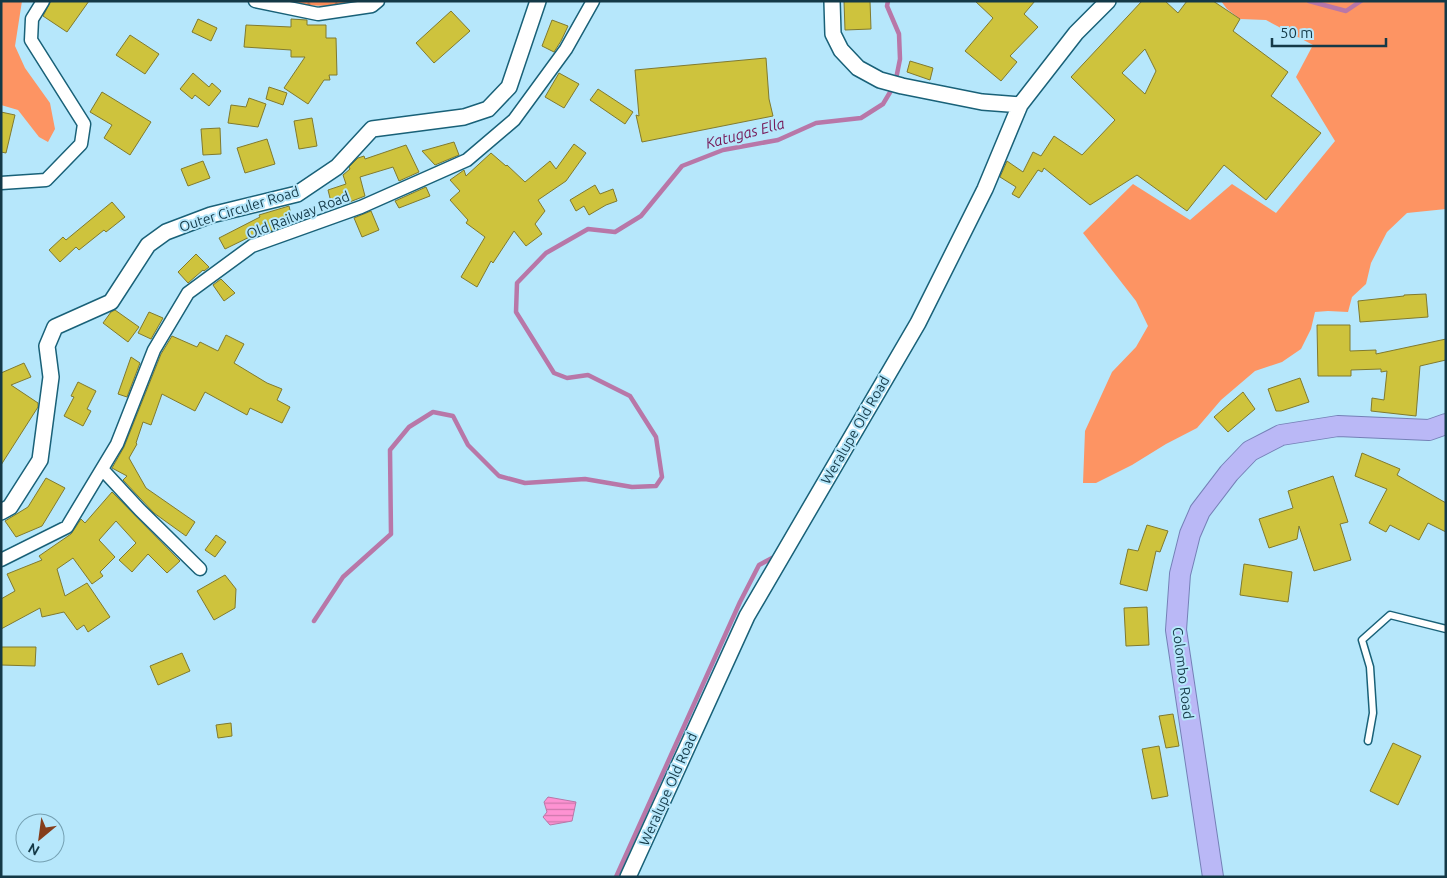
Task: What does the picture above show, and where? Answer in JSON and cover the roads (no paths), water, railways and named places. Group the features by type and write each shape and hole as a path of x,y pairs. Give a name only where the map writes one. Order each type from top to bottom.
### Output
{"highway":[{"name":"Colombo Road","path":"1213,877 1176,630 1180,574 1190,534 1200,511 1229,472 1250,450 1281,435 1338,426 1429,430 1446,424"}],"street":[{"path":"1,184 46,180 81,144 84,124 31,40 32,19 43,1"},
{"path":"255,1 318,14 372,6 378,1"},
{"name":"Outer Circuler Road","path":"1,512 10,507 40,460 51,377 47,346 55,327 111,302 148,245 166,232 211,215 296,194 338,168 372,129 464,117 488,109 509,87 538,1"},
{"name":"Old Railway Road","path":"1,560 67,527 116,444 154,350 188,293 252,246 361,207 467,160 514,120 566,49 593,1"},
{"path":"832,1 833,34 840,50 858,68 880,80 896,84 982,102 1020,105"},
{"name":"Weralupe Old Road","path":"628,877 747,616 918,323 985,189 1020,105 1076,33 1108,1"},
{"path":"102,469 140,510 200,569"}],"lane":[{"path":"1368,741 1373,713 1370,667 1362,640 1390,615 1446,629"}],"waterway":[{"name":"Katugas Ella","path":"314,621 343,577 391,534 390,450 409,427 433,412 453,416 468,445 499,476 525,483 585,479 632,487 656,486 662,477 656,437 630,396 588,375 567,378 554,373 516,312 517,283 546,253 588,229 615,232 641,216 682,166 723,150 778,140 816,123 861,118 883,104 895,84 900,59 899,34 887,6 888,1"},
{"path":"1309,1 1346,11 1361,1"},
{"path":"616,877 740,602 759,565 774,557"}]}
